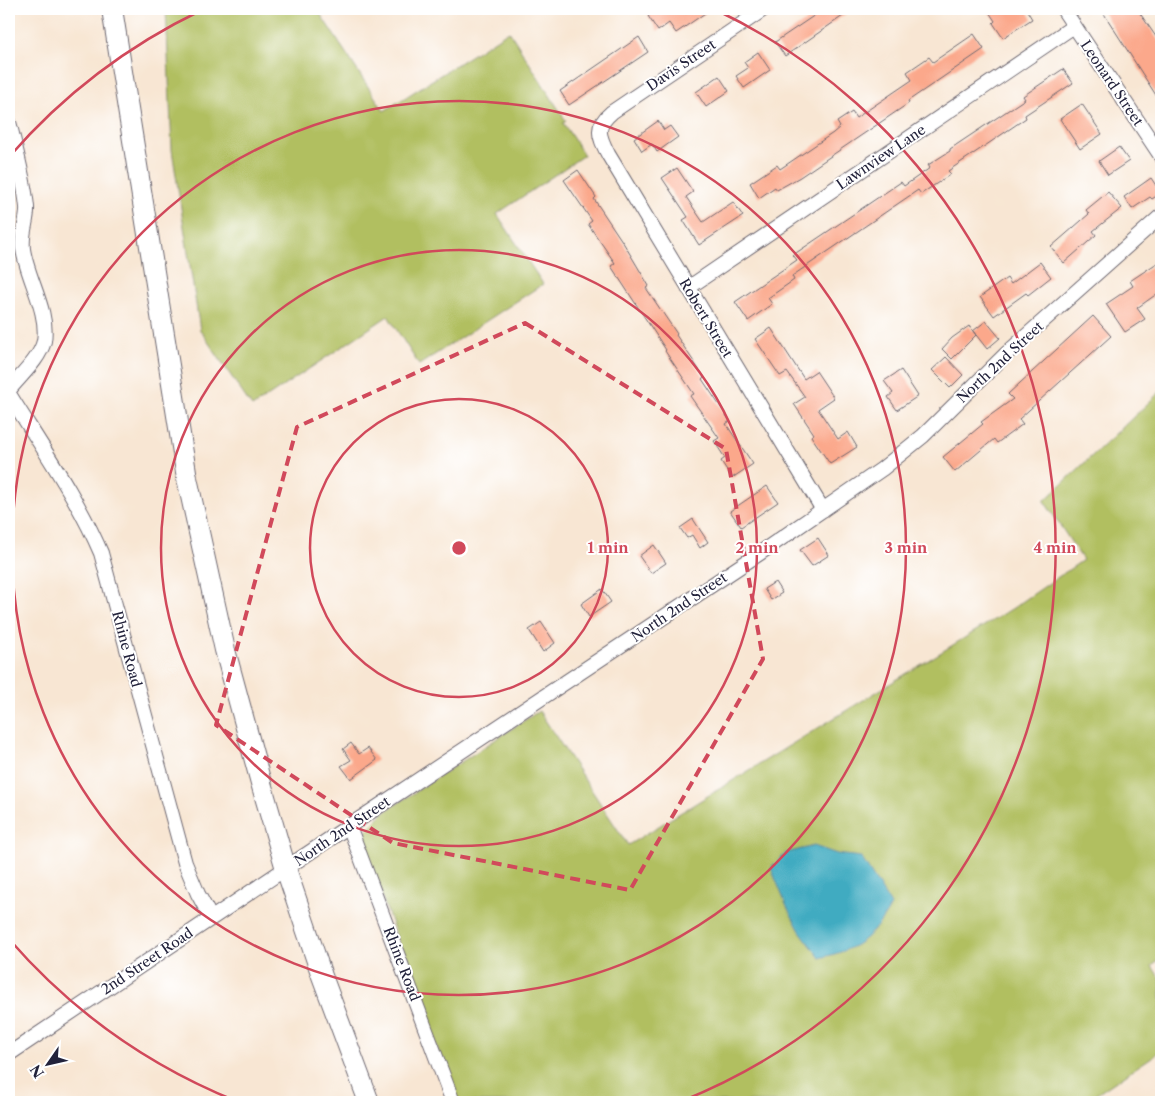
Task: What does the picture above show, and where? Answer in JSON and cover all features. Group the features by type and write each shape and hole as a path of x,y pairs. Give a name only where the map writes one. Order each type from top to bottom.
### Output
{"highway":[{"path":"112,9 187,478 225,650 286,869 322,976 369,1102"}],"street":[{"name":"Davis Street","path":"601,123 612,112 764,9"},
{"name":"Leonard Street","path":"1063,9 1161,156"},
{"name":"Lawnview Lane","path":"688,288 1074,26"},
{"path":"9,122 22,173 28,210 22,233 23,249 43,320 44,341 36,358 9,390"},
{"name":"Robert Street","path":"601,123 600,129 603,143 608,154 823,510"},
{"name":"North 2nd Street","path":"286,869 882,469 924,436 1006,354 1161,216"},
{"name":"Rhine Road","path":"9,394 78,507 101,553 185,863 211,918"},
{"name":"Rhine Road","path":"349,826 453,1102"},
{"name":"2nd Street Road","path":"9,1054 286,869"}],"highlighted area":[{"path":"525,323 726,449 763,659 630,890 393,843 216,725 297,427"}],"green space":[{"path":"166,9 317,9 384,111 509,31 566,121 563,123 584,155 497,214 543,284 419,365 388,316 252,407 200,330 172,150"},
{"path":"1161,391 1161,959 1152,966 1161,980 1161,1051 1085,1102 457,1102 364,848 364,837 367,829 383,813 539,711 628,845 1013,608 1083,560 1044,501"}],"water":[{"path":"814,846 837,854 861,857 891,905 879,924 862,941 843,951 820,958 800,931 787,907 771,868 786,853"}],"building":[{"path":"659,9 711,9 676,33 669,23 658,31 648,16"},
{"path":"821,9 853,9 785,56 775,42"},
{"path":"987,9 1026,9 1032,19 1003,38 993,23 995,21"},
{"path":"1101,9 1137,9 1161,44 1161,103"},
{"path":"974,34 984,49 800,177 777,190 775,187 759,198 750,183 777,165 780,169 833,133 840,127 837,122 852,112 856,118 912,80 907,72 929,57 933,62"},
{"path":"639,37 648,52 569,105 560,91"},
{"path":"758,52 770,70 744,88 736,76 748,68 744,62"},
{"path":"1063,69 1073,83 1025,115 1026,118 948,171 951,174 921,194 918,190 792,276 794,280 768,298 772,304 748,321 735,302 797,260 793,255 901,182 904,186 930,168 928,165 1025,99 1023,96"},
{"path":"719,76 729,91 706,107 696,92"},
{"path":"1082,104 1102,134 1080,149 1060,119"},
{"path":"658,121 664,130 670,126 678,137 657,152 652,144 642,151 634,138"},
{"path":"1119,147 1129,161 1108,175 1099,161"},
{"path":"677,168 693,192 686,197 703,222 733,202 743,216 699,245 683,220 688,217 662,178"},
{"path":"578,170 649,286 646,288 677,334 704,377 702,379 730,421 726,424 753,464 732,478 721,461 725,458 714,441 719,438 690,396 694,394 611,266 615,263 588,224 592,221 564,180"},
{"path":"1151,178 1161,193 1152,199 1150,197 1132,209 1124,197"},
{"path":"1108,192 1122,208 1093,231 1096,235 1064,263 1051,247 1089,214 1086,210"},
{"path":"1040,262 1051,277 1028,295 1026,293 994,316 980,297 1007,278 1011,284"},
{"path":"1157,263 1161,269 1161,291 1137,308 1145,319 1125,332 1106,304 1133,286 1130,281"},
{"path":"1093,316 1111,336 1019,419 1023,424 997,443 994,439 955,472 943,457 983,424 981,422 1013,399 1008,394"},
{"path":"986,321 1000,338 987,349 973,331"},
{"path":"969,326 976,335 952,359 942,349 952,338"},
{"path":"771,328 804,379 816,371 834,398 818,409 838,439 848,432 857,447 830,464 811,436 814,434 794,404 805,397 787,372 780,376 755,339"},
{"path":"946,357 963,375 950,388 932,370"},
{"path":"901,370 918,396 897,410 888,397 893,393 884,381"},
{"path":"767,486 778,502 741,527 730,511"},
{"path":"693,519 708,542 700,548 692,535 687,538 680,528"},
{"path":"818,538 829,555 812,566 800,550"},
{"path":"654,545 666,563 651,573 639,556"},
{"path":"775,582 782,593 771,600 764,589"},
{"path":"602,589 611,602 589,617 581,604"},
{"path":"541,622 555,643 543,652 529,630"},
{"path":"351,743 359,754 368,748 377,760 351,779 341,766 351,760 343,749"}]}
